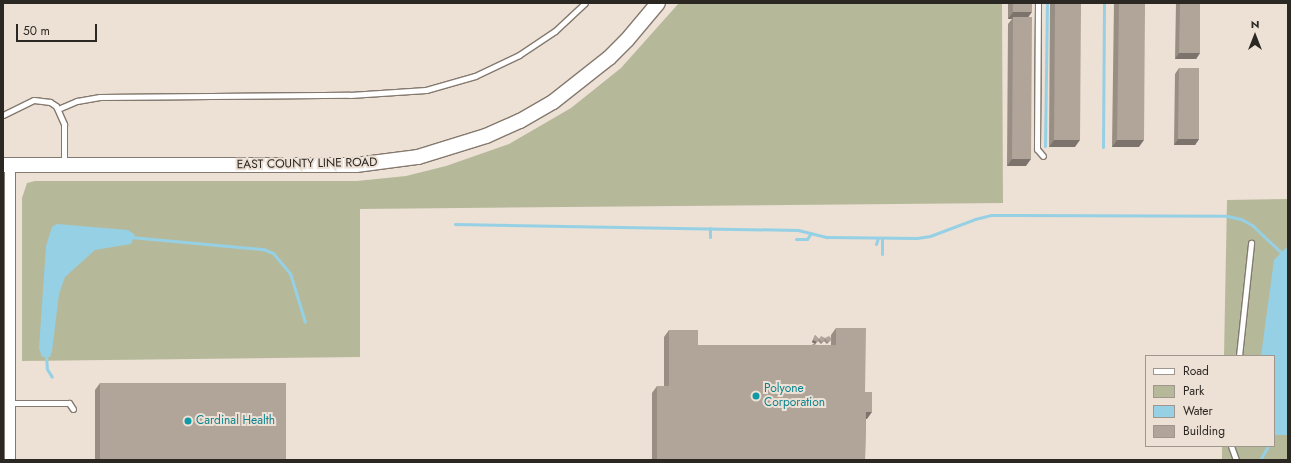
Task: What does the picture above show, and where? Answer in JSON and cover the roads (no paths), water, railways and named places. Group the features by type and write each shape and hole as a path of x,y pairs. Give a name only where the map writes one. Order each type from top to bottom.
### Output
{"main road":[{"name":"EAST COUNTY LINE ROAD","path":"6,165 349,165 418,157 466,143 520,121 568,91 609,58 627,40 658,3"}],"street":[{"path":"6,165 10,460"}],"lane":[{"path":"58,109 77,101 100,97 366,95 426,90 475,76 519,55 555,31 585,3"},
{"path":"1038,3 1037,149 1043,156"},
{"path":"3,115 34,100 50,102 58,109 64,124 64,165"},
{"path":"1239,355 1252,243"},
{"path":"10,403 69,403 73,409"},
{"path":"1231,447 1236,460"}],"water":[{"path":"57,224 128,230 135,235 131,244 95,250 65,277 59,294 52,351 50,357 42,357 39,348 46,246 52,227"},
{"path":"1288,246 1288,435 1275,435 1275,355 1261,355 1274,260"}],"waterway":[{"path":"1045,146 1047,3"},
{"path":"1103,147 1104,3"},
{"path":"455,224 798,230 827,237 917,238 930,236 975,219 991,215 1227,216 1241,219 1252,225 1288,259"},
{"path":"710,228 710,237"},
{"path":"796,239 807,239 811,233"},
{"path":"130,237 263,249 273,253 290,273 305,322"},
{"path":"876,244 878,238"},
{"path":"882,238 882,254"},
{"path":"46,355 47,369 52,377"},
{"path":"1260,460 1267,447"}],"place":[{"name":"Polyone Corporation","path":"756,396"},
{"name":"Cardinal Health","path":"188,421"}]}
